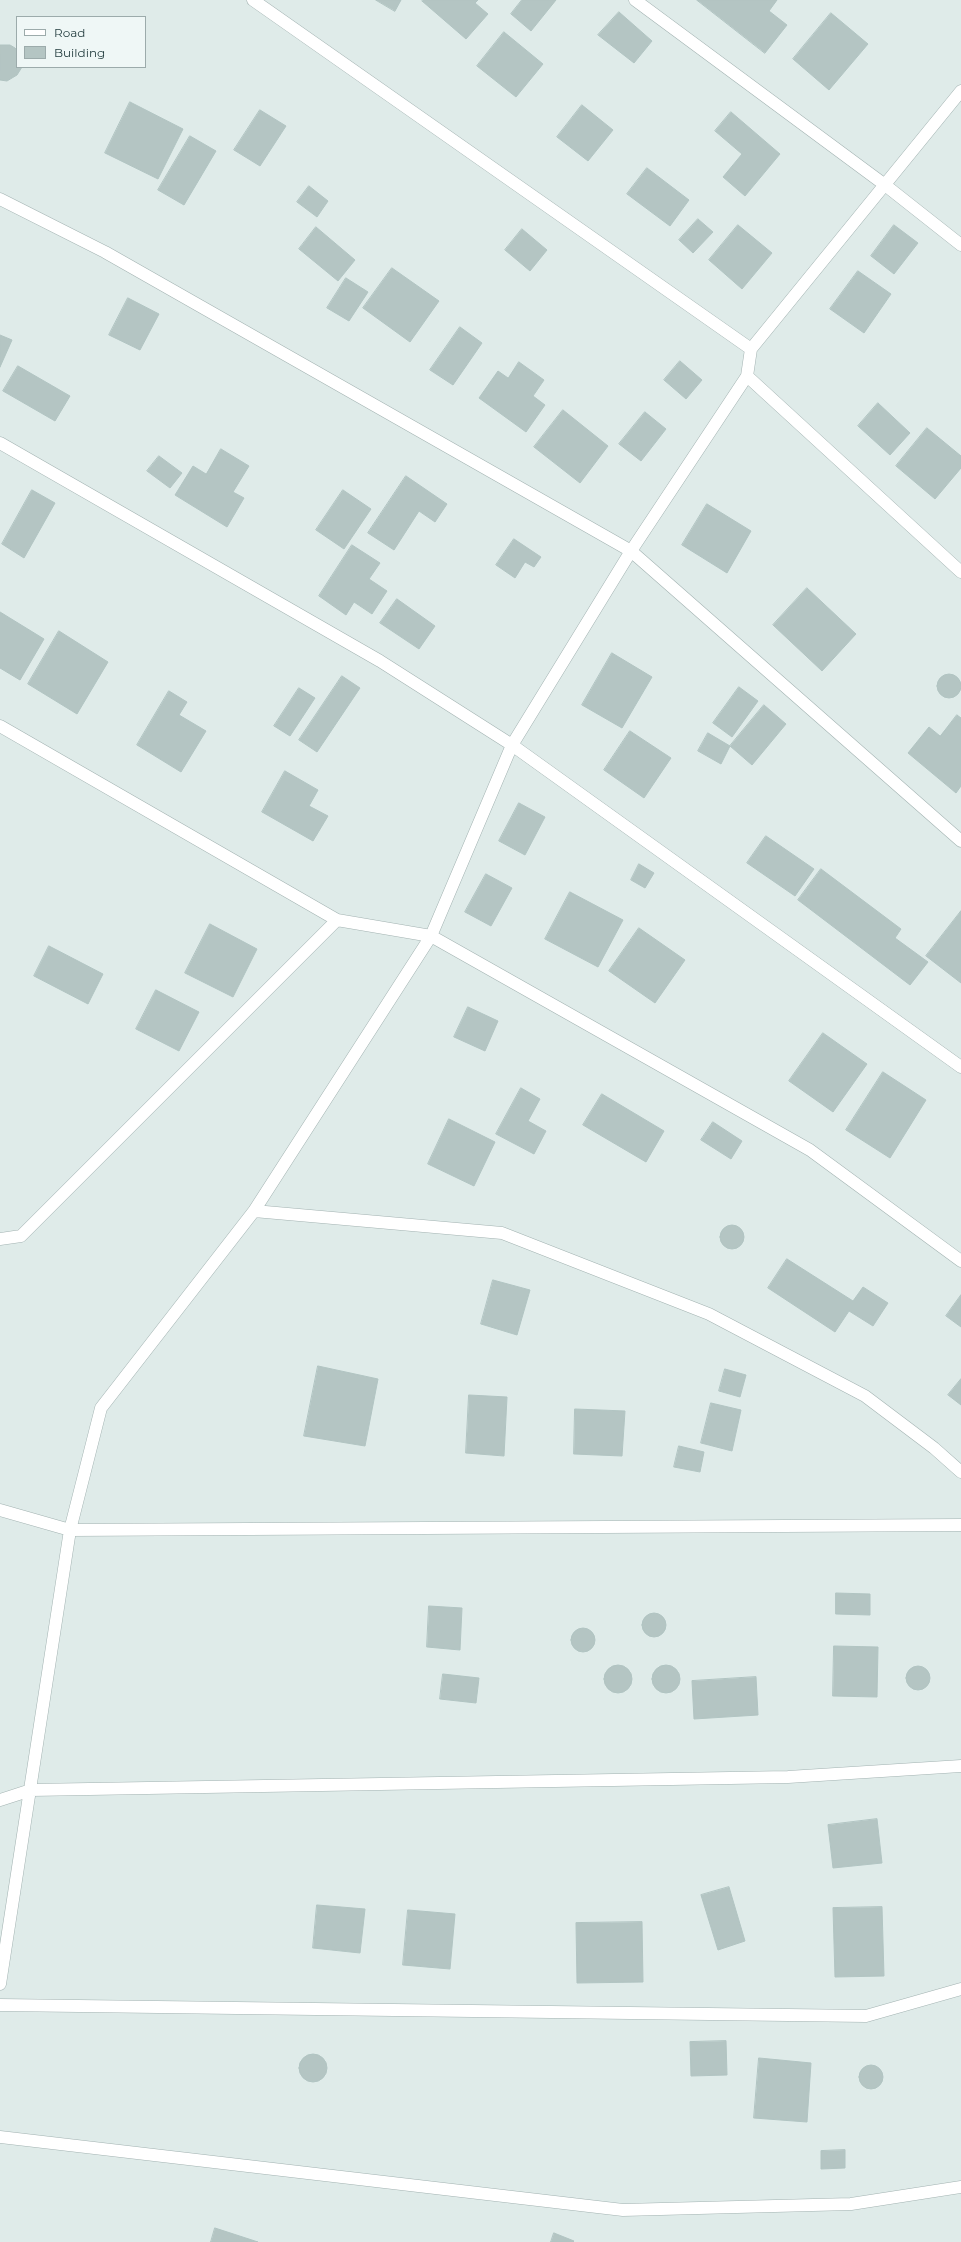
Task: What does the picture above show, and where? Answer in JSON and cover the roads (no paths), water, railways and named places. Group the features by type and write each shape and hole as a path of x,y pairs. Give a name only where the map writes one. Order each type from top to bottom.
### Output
{"street":[{"path":"254,0 751,349"},
{"path":"635,0 884,185 961,245"},
{"path":"0,1984 70,1530 101,1408 254,1211 431,936 512,745 631,551 747,376 751,349 961,90"},
{"path":"0,198 105,252 631,551 961,841"},
{"path":"747,376 961,572"},
{"path":"0,442 380,661 512,745 961,1067"},
{"path":"0,726 337,920 431,936 810,1150 961,1262"},
{"path":"0,1239 21,1236 337,920"},
{"path":"254,1211 502,1233 709,1314 865,1396 934,1448 961,1472"},
{"path":"0,1510 70,1530 961,1525"},
{"path":"0,1800 31,1790 788,1777 961,1766"},
{"path":"0,2005 866,2016 961,1989"},
{"path":"0,2137 624,2210 851,2204 961,2187"}]}
